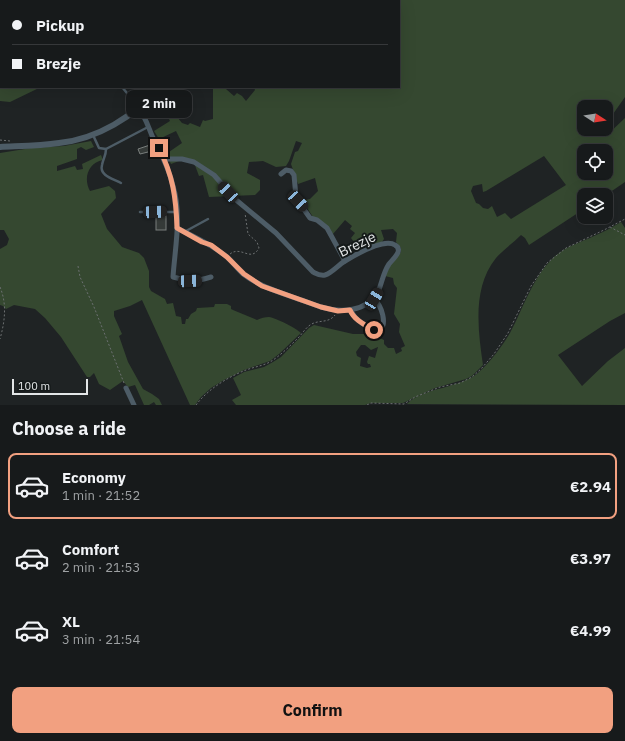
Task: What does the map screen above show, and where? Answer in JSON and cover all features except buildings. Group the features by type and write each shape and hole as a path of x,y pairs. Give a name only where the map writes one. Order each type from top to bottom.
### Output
{"street":[{"path":"0,147 59,143 93,135 112,125 138,108 158,88"},
{"path":"138,108 146,118 174,186 177,228 173,277 190,281 198,281 211,277"},
{"name":"Brezje","path":"164,159 182,159 194,162 214,175 235,199 276,233 313,272 318,275 325,275 344,261 374,246 387,242 397,246 397,254 385,271 374,299"},
{"path":"280,174 286,170 291,171 294,175 296,197 298,201 310,218 317,220 327,228 344,261"},
{"path":"177,228 202,242 211,245 227,257 244,274 262,286 321,307 338,311 350,310 374,299 378,302 383,314 383,326 378,331 374,330 357,320 352,315 350,310"},
{"path":"126,388 134,405"}],"lane":[{"path":"123,88 138,108"},
{"path":"131,98 143,88"},
{"path":"93,135 99,148 106,150 148,126"},
{"path":"106,150 102,172 105,176 121,183"},
{"path":"140,212 177,212"},
{"path":"185,232 208,219"}],"path":[{"path":"0,140 13,141"},
{"path":"227,257 233,252 251,255 256,253 259,248 257,242 248,234 244,207"},
{"path":"367,405 404,404 415,397 440,387 460,383 472,377 494,354 508,334 531,286 547,263 566,248 625,219"},
{"path":"610,227 625,235"},
{"path":"78,266 80,277 94,307 126,388"},
{"path":"0,287 5,307 4,322 0,339"},
{"path":"196,405 212,388 244,371 270,362 290,346 310,325 316,322 332,319 338,311"}],"green space":[{"path":"400,0 625,0 625,97 613,114 613,100 577,100 577,136 613,136 613,129 625,118 625,182 613,190 613,188 577,188 577,214 529,245 525,238 521,235 502,252 488,270 483,282 480,296 479,324 483,365 472,376 466,379 435,388 403,403 371,403 365,405 236,405 232,400 241,395 233,378 244,372 264,367 281,357 309,328 314,325 353,334 371,334 384,340 384,344 388,348 394,348 396,354 402,351 401,348 405,346 399,332 400,324 394,314 397,288 394,284 393,278 385,276 391,264 401,252 401,248 396,242 397,233 393,229 381,230 384,239 382,242 361,251 351,238 355,233 350,229 352,226 345,220 333,234 313,217 304,203 305,200 310,199 318,191 315,178 298,184 291,164 295,152 298,151 302,143 296,141 286,166 276,167 263,161 249,162 247,173 260,180 260,190 255,195 209,197 203,175 199,176 193,160 187,158 171,164 166,154 182,143 176,131 159,139 154,131 170,121 161,103 156,106 153,103 164,88 173,88 170,92 178,108 177,117 182,123 188,125 190,123 200,127 203,120 213,119 213,88 227,88 226,89 234,96 237,93 246,101 255,90 254,88 400,88","holes":["544,156 566,185 511,219 505,213 497,217 492,206 488,209 483,208 476,203 471,191 473,186 482,184 483,192 486,191","361,345 365,345 371,350 378,347 375,358 369,356 367,362 371,367 367,368 360,366 361,358 357,356 356,352"]},
{"path":"0,88 39,88 10,102 0,101"},
{"path":"91,141 94,147 86,150 81,147 77,149 77,159 57,166 57,171 75,166 77,170 83,169 82,164 101,155 103,160 94,164 90,168 87,181 90,191 109,186 115,191 116,198 101,214 107,229 122,247 139,253 144,258 149,271 149,287 151,291 165,299 167,304 173,303 176,316 181,317 182,324 185,324 186,319 188,319 191,314 196,311 197,308 214,307 215,304 227,304 231,306 231,309 257,320 269,317 291,326 301,333 270,361 244,370 224,380 211,388 195,405 190,405 142,300 114,311 114,316 122,334 119,336 128,362 143,389 159,399 162,405 156,405 154,402 149,405 144,405 135,385 128,387 123,381 110,390 99,384 94,373 90,377 87,377 61,337 45,318 35,309 14,305 6,309 0,305 0,249 7,245 9,239 4,230 0,230 0,153 31,148 64,146"},
{"path":"621,222 625,228 625,313 558,355 582,386 608,361 625,348 625,405 407,404 422,394 453,385 472,377 480,371 493,358 507,338 534,283 546,265 558,253"}],"route":[{"path":"159,148 174,186 177,228 202,242 211,245 227,257 244,274 262,286 321,307 338,311 350,310 352,315 357,320 374,330"}]}
